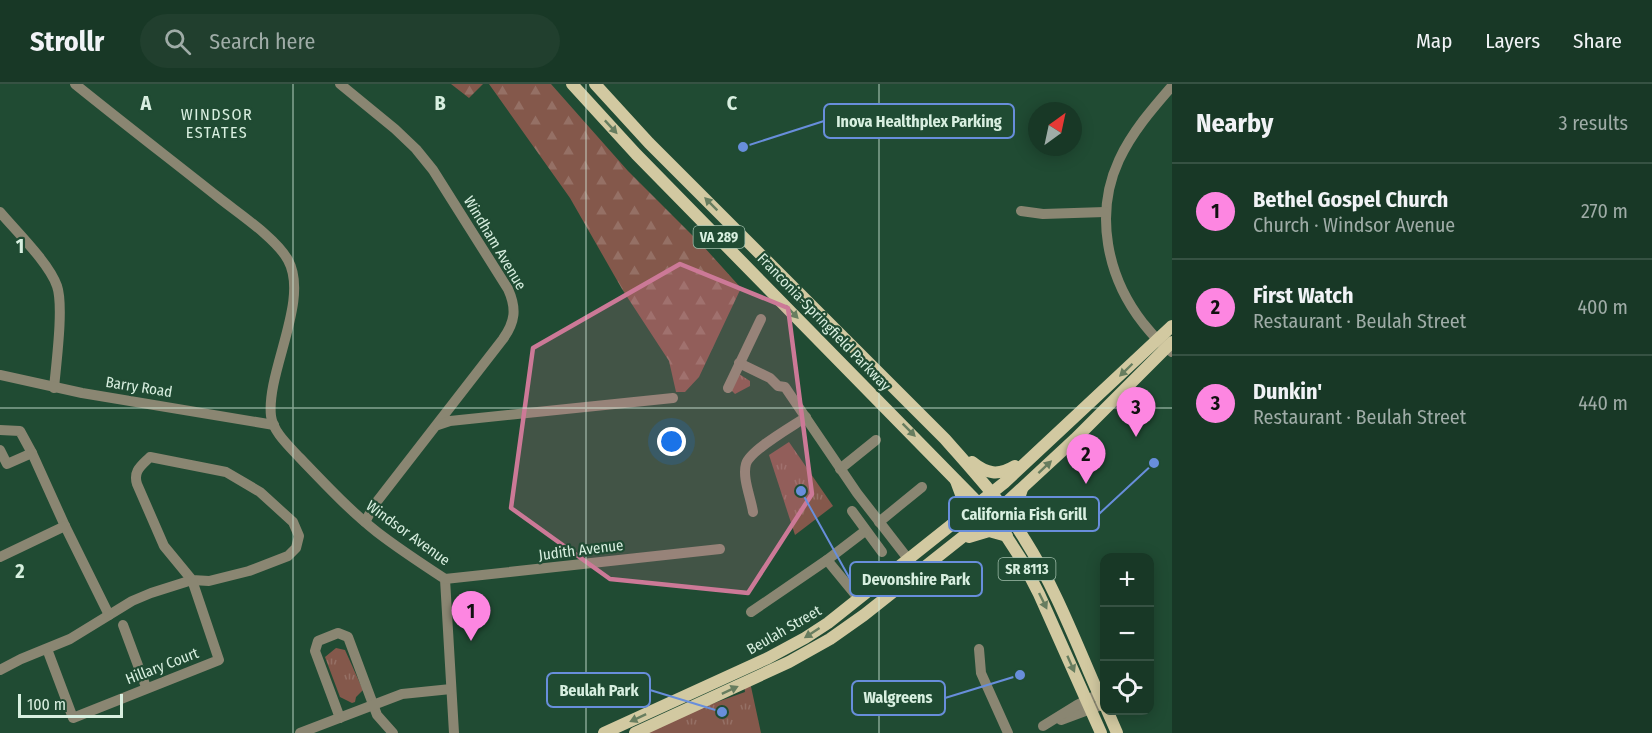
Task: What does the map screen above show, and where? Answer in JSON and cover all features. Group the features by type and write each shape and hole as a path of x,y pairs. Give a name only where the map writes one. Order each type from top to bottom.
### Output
{"main road":[{"name":"Franconia-Springfield Parkway","path":"572,84 619,136 979,503"},
{"name":"Franconia-Springfield Parkway","path":"595,84 615,107 945,439 992,493"},
{"path":"604,84 615,107"},
{"name":"Beulah Street","path":"635,733 803,654 853,623 919,573 1002,506 1087,428 1167,345 1172,326"},
{"name":"Beulah Street","path":"604,733 781,651 817,631 992,493 1167,345"},
{"path":"945,439 979,468 994,474 1005,472 1040,452"},
{"path":"953,475 963,500 958,519"},
{"path":"1022,488 1016,512 1025,540"},
{"name":"SR 8113","path":"992,493 1025,540 1049,583 1100,697"},
{"name":"SR 8113","path":"979,503 1007,536 1046,608 1101,733"},
{"path":"959,541 983,532 1007,536"},
{"name":"SR 8113","path":"1108,715 1117,733"}],"street":[{"path":"75,84 249,221 277,246 289,262 293,275 294,293 273,392 271,417 274,424"},
{"name":"Windham Avenue","path":"340,84 395,129 432,170 508,290 512,299 514,316 509,332 375,504 365,522"},
{"path":"1167,345 1125,298 1112,266 1105,212 1109,188 1122,154 1138,128 1172,86"},
{"path":"1021,211 1043,214 1105,212"},
{"path":"0,212 43,264 57,287 58,321 54,388"},
{"path":"728,388 760,319"},
{"path":"739,363 770,378 778,386 785,387 840,469 890,538 919,573"},
{"name":"Barry Road","path":"0,375 54,388 274,424"},
{"path":"438,425 450,421 673,398"},
{"path":"753,512 746,477 747,463 753,453 806,417"},
{"name":"Windsor Avenue","path":"274,424 285,441 323,483 365,522 445,579 454,733"},
{"path":"0,430 20,431 109,615"},
{"path":"840,469 876,440"},
{"path":"0,450 7,464 32,453"},
{"path":"0,670 83,632 109,615 151,593 192,580 209,581 249,571 288,556 296,548 299,536 293,522 260,492 226,472 150,458 137,469 136,484 164,546 192,580"},
{"path":"879,522 922,487"},
{"path":"852,511 882,552"},
{"path":"0,557 64,526"},
{"path":"751,612 866,531"},
{"path":"890,538 896,554 891,573"},
{"name":"Judith Avenue","path":"445,579 720,549"},
{"path":"827,560 859,598"},
{"name":"Hillary Court","path":"47,649 73,718 146,687 219,660 192,580"},
{"path":"123,625 146,687"},
{"path":"340,718 315,651 316,644 322,639 338,633 348,637 377,715 393,733"},
{"path":"980,649 981,673 1008,733"},
{"path":"300,733 402,694 451,689"},
{"path":"1089,705 1100,704"}],"highlighted area":[{"path":"680,264 788,308 812,494 748,593 610,579 511,508 533,348"}],"green space":[{"path":"451,84 483,84 469,98"},
{"path":"489,84 551,84 628,171 704,247 741,288 699,377 685,392 676,392 669,361 622,289 570,198"},
{"path":"739,374 750,381 750,386 735,394 731,390"},
{"path":"789,442 833,506 795,535 769,455"},
{"path":"336,648 345,650 363,690 352,703 340,697 325,657"},
{"path":"750,682 761,733 631,733 745,692 744,684"}],"place":[{"name":"Inova Healthplex Parking","path":"743,147"},
{"name":"Dunkin'","path":"1136,437"},
{"name":"California Fish Grill","path":"1154,463"},
{"name":"First Watch","path":"1086,484"},
{"name":"Devonshire Park","path":"801,491"},
{"name":"Bethel Gospel Church","path":"471,641"},
{"name":"Walgreens","path":"1020,675"},
{"name":"Beulah Park","path":"722,712"}],"district":[{"name":"WINDSOR ESTATES","path":"217,123"}]}
